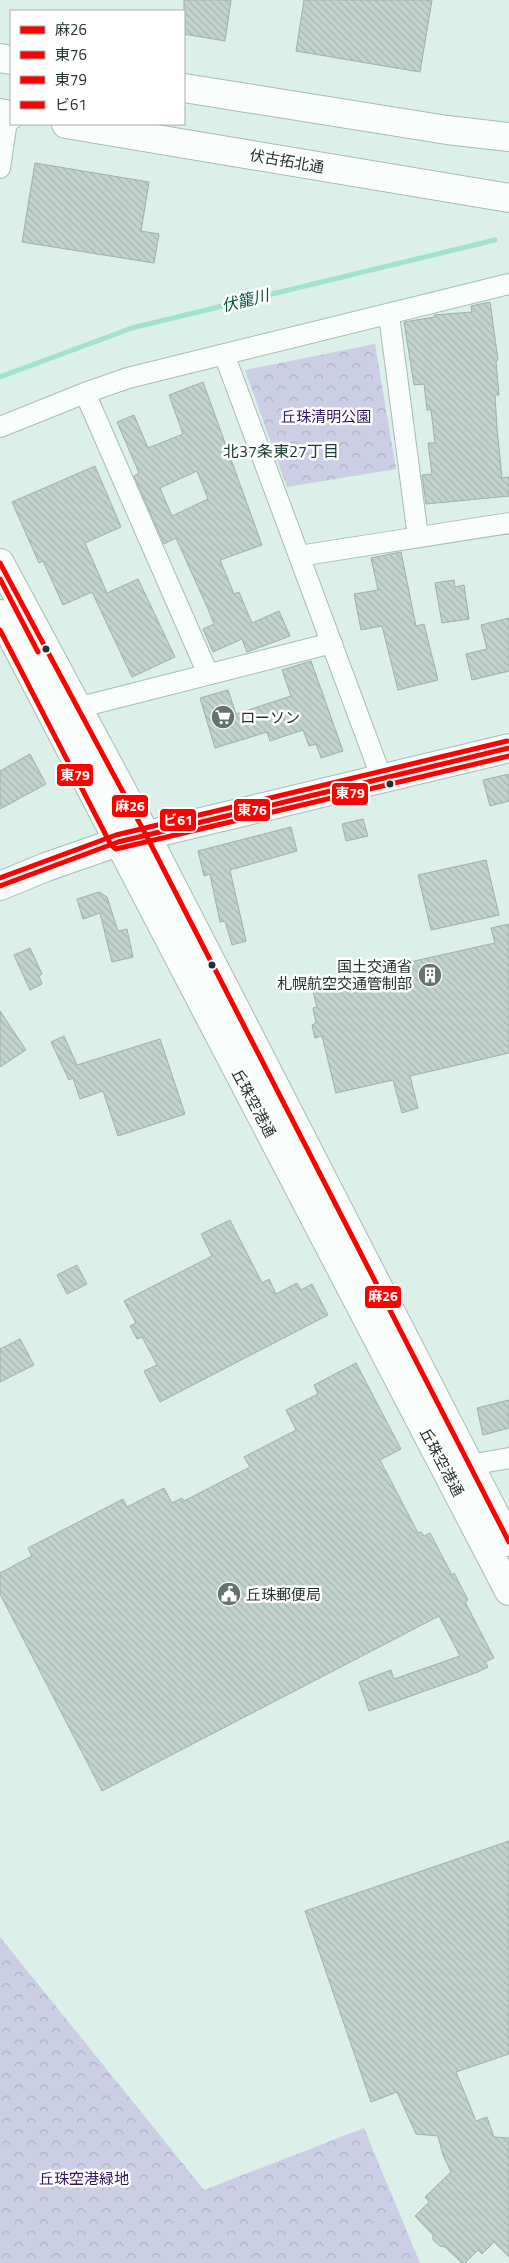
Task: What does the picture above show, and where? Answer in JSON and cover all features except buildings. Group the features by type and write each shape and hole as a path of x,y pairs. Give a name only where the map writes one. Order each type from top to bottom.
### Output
{"main road":[{"path":"185,88 447,130 509,137"},
{"name":"伏古拓北通","path":"72,125 509,198"},
{"name":"丘珠空港通","path":"0,563 118,842 509,1591"},
{"name":"丘珠空港通","path":"0,614 146,835 509,1542"},
{"path":"0,886 46,867 118,842 509,748"}],"street":[{"path":"0,168 6,114"},
{"path":"0,428 85,393 128,378 509,284"},
{"path":"389,315 418,537"},
{"path":"224,354 382,779"},
{"path":"85,393 208,674"},
{"path":"299,556 509,523"},
{"path":"64,711 332,643"},
{"path":"470,1466 509,1458"}],"green space":[{"name":"丘珠清明公園","path":"375,344 396,469 287,487 245,370"},
{"name":"丘珠空港緑地","path":"0,1937 204,2190 364,2128 420,2263 0,2263"}],"waterway":[{"name":"伏籠川","path":"0,377 132,328 495,240"}],"transit line":[{"name":"麻26","path":"0,563 146,835 509,1542"},
{"name":"東79","path":"0,579 38,652"},
{"name":"東79","path":"0,630 111,845 116,849 509,756"},
{"name":"ビ61","path":"0,878 116,835 507,741"},
{"name":"東76","path":"0,886 118,842 509,748"}],"place":[{"name":"ローソン","path":"223,717"},
{"name":"国土交通省 札幌航空交通管制部","path":"430,975"},
{"name":"丘珠郵便局","path":"229,1594"}],"district":[{"name":"北37条東27丁目","path":"281,451"}]}
